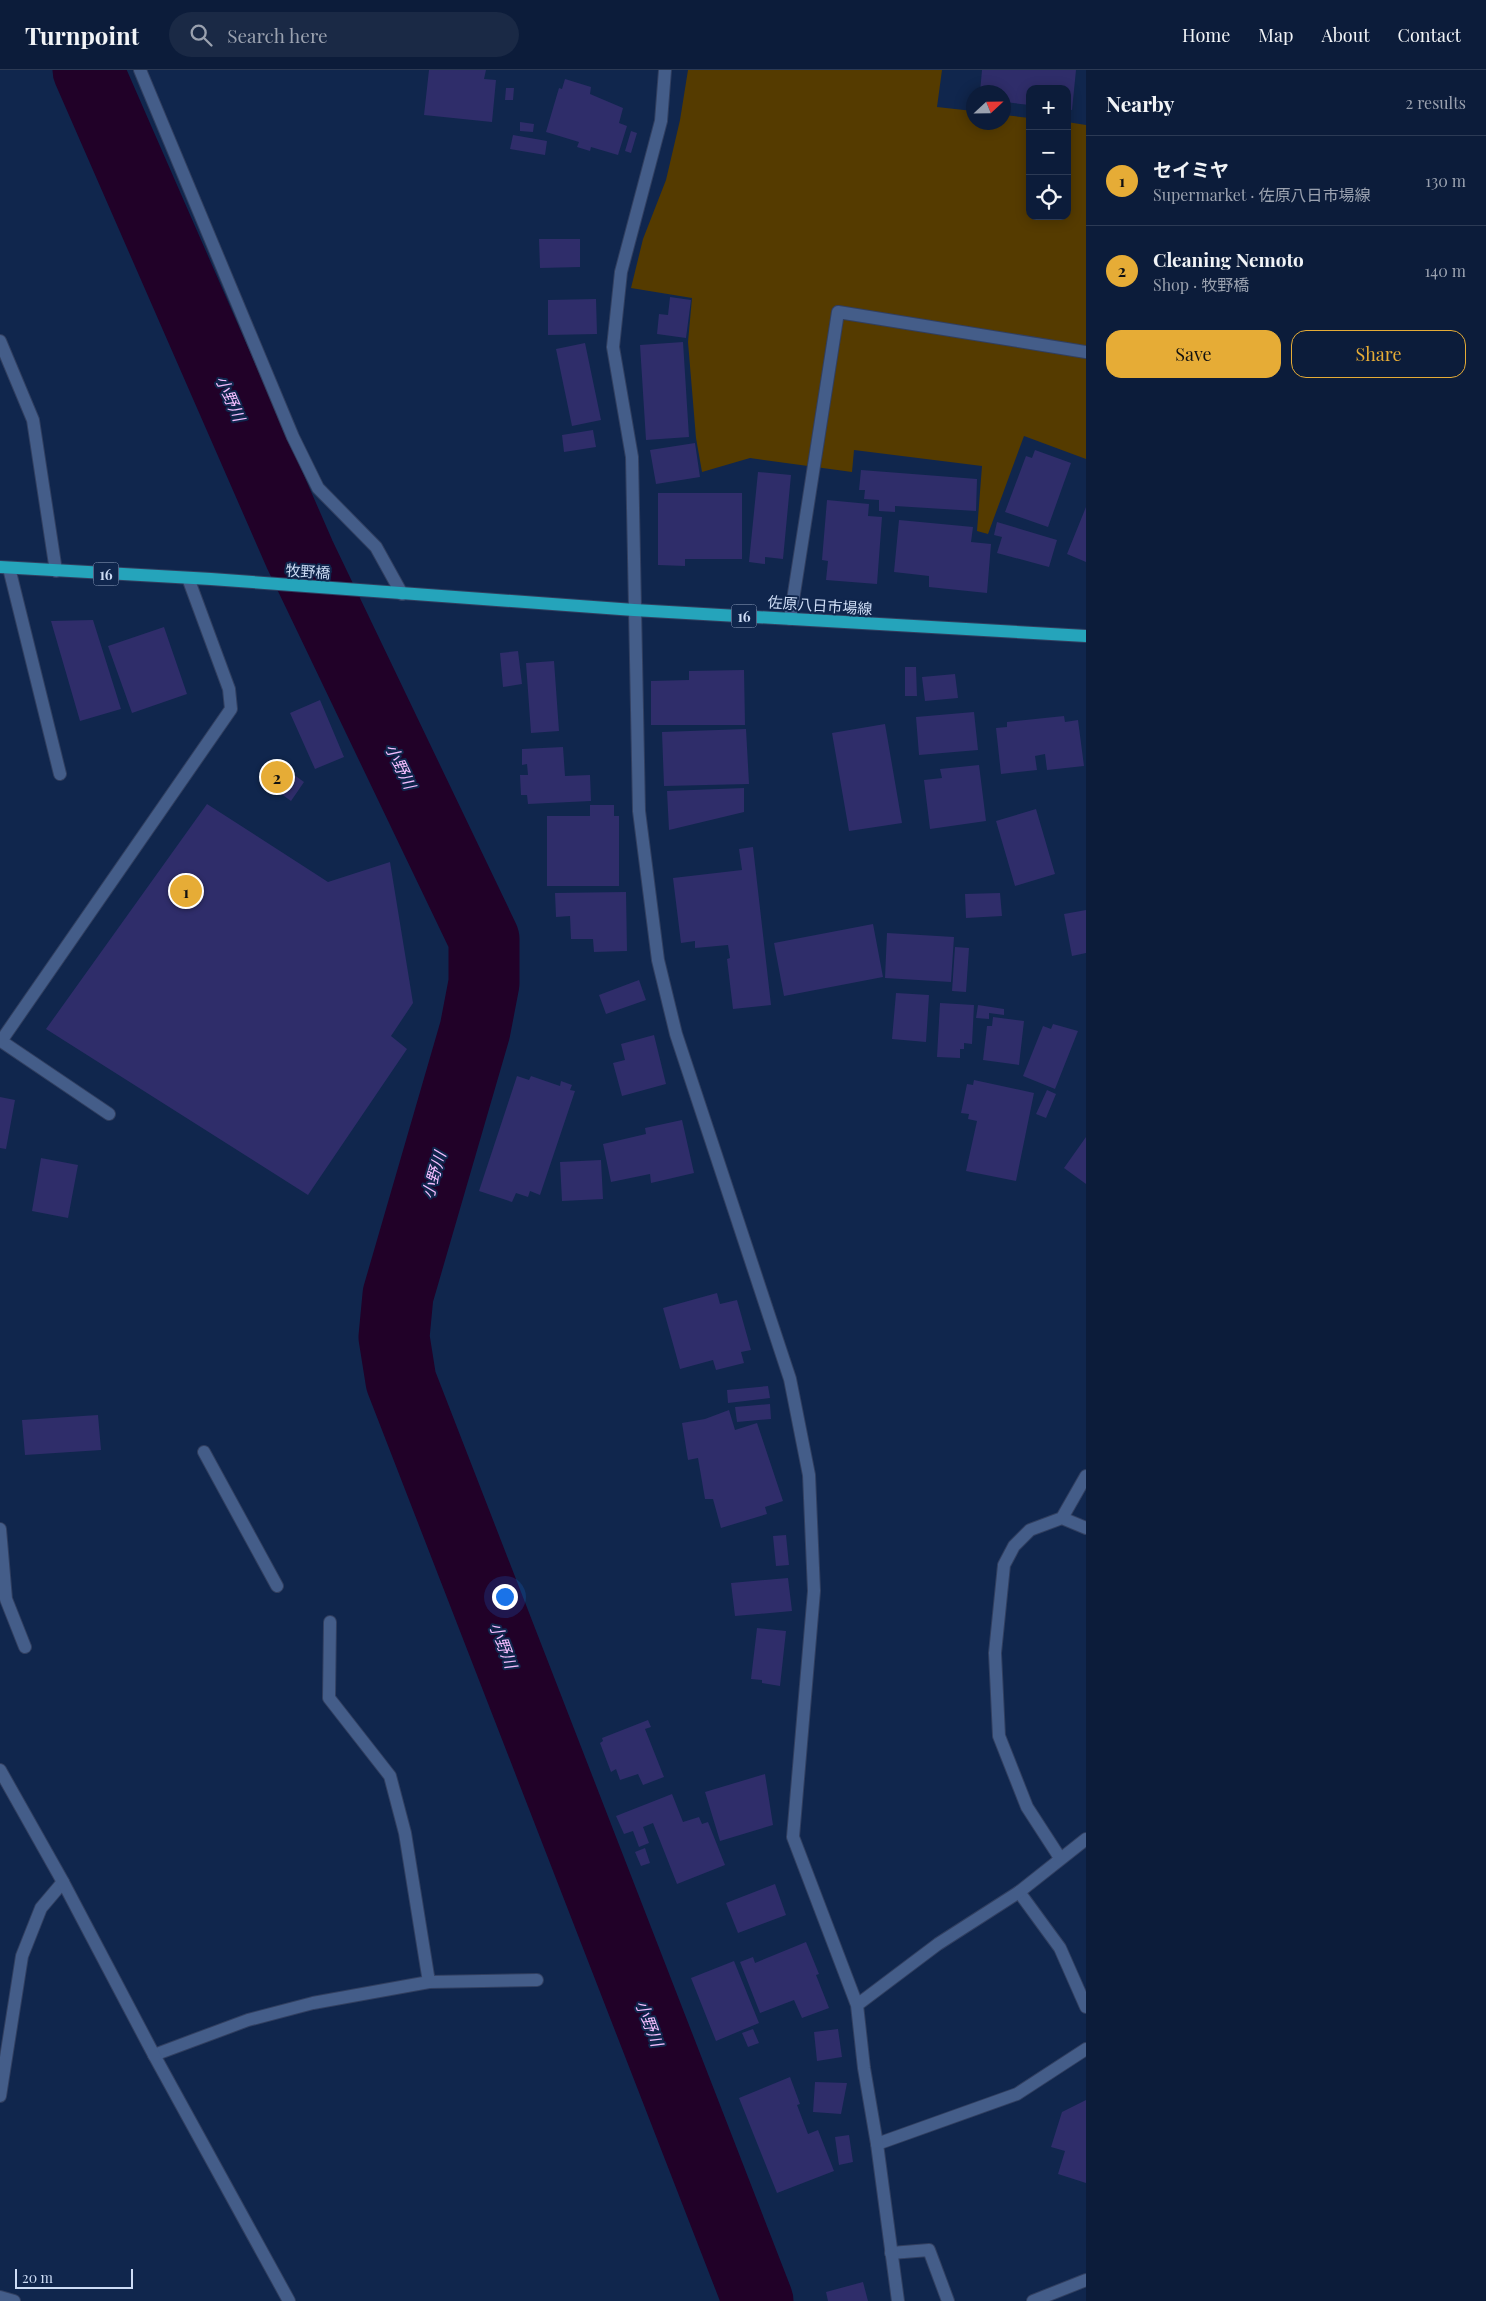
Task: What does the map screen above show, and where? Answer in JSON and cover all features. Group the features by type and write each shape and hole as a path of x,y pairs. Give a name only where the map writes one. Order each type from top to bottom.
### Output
{"main road":[{"name":"16","path":"4,568 188,578"},
{"name":"牧野橋","path":"188,578 402,594"},
{"name":"佐原八日市場線","path":"402,594 634,610 1086,636"}],"street":[{"path":"140,70 292,436 318,488 376,547 402,594"},
{"path":"666,70 661,121 621,272 613,347 632,457 639,811 658,960 676,1034 790,1379 809,1475 814,1591 793,1837 857,2006 864,2068 877,2144 898,2301"},
{"path":"790,619 838,312 1086,352"},
{"path":"0,342 33,420 56,571"},
{"path":"4,568 60,774"},
{"path":"109,1114 1,1041 230,709 229,689 188,578"},
{"path":"204,1452 277,1586"},
{"path":"1060,1858 1027,1807 999,1736 995,1654 1004,1565 1014,1546 1030,1530 1062,1518 1086,1476"},
{"path":"1062,1518 1086,1528"},
{"path":"0,1528 6,1599 25,1647"},
{"path":"330,1622 329,1698 390,1776 405,1833 429,1982"},
{"path":"0,1770 63,1882 154,2056 289,2301"},
{"path":"857,2006 938,1944 1020,1892 1086,1839"},
{"path":"0,2096 22,1956 40,1908 63,1882"},
{"path":"1020,1892 1060,1948 1086,2007"},
{"path":"154,2056 248,2020 313,2003 429,1982 537,1980"},
{"path":"877,2144 1017,2094 1086,2049"},
{"path":"891,2253 929,2250 948,2301"},
{"path":"1033,2301 1086,2280"},
{"path":"0,2297 14,2301"}],"shaded area":[{"path":"688,70 942,70 937,107 966,110 966,130 1011,130 1011,116 1026,118 1026,220 1071,220 1071,123 1086,125 1086,459 1024,436 988,534 977,531 982,466 854,450 852,472 750,458 702,472 696,438 688,342 692,298 631,288 643,239 666,180 680,120"}],"building":[{"path":"429,70 486,70 484,79 496,80 492,122 424,115"},
{"path":"982,70 1076,70 1072,110 1071,85 1026,85 1026,105 1011,103 1011,85 981,85"},
{"path":"565,79 591,87 590,94 623,108 619,123 627,126 618,155 591,147 590,151 577,147 579,142 546,132 559,88 562,89"},
{"path":"506,88 514,88 513,100 505,100"},
{"path":"520,122 534,124 533,132 520,131"},
{"path":"631,131 637,133 631,153 625,151"},
{"path":"513,135 547,141 545,155 510,149"},
{"path":"539,239 580,239 580,267 540,268"},
{"path":"670,297 691,300 686,338 657,334 659,314 668,315"},
{"path":"596,299 597,334 548,335 548,300"},
{"path":"683,342 689,437 646,440 640,345"},
{"path":"585,343 601,420 572,426 556,349"},
{"path":"593,430 596,447 564,452 562,435"},
{"path":"695,443 700,477 656,484 650,450"},
{"path":"1035,450 1071,463 1048,527 1005,512 1026,456 1032,458"},
{"path":"861,470 977,479 976,511 895,506 895,512 879,511 879,500 864,499 865,490 859,490"},
{"path":"758,472 791,475 783,559 765,557 765,564 749,562"},
{"path":"658,493 742,493 742,559 685,559 685,566 658,565"},
{"path":"827,500 869,504 868,516 882,517 877,584 826,580 828,561 822,560"},
{"path":"1086,507 1086,562 1067,554"},
{"path":"899,520 973,527 971,542 991,544 987,593 929,587 929,576 894,572"},
{"path":"997,522 1057,540 1049,567 997,553 1002,537 994,535"},
{"path":"93,620 121,709 80,721 51,621"},
{"path":"164,627 187,694 132,713 108,646"},
{"path":"518,651 522,684 503,687 500,653"},
{"path":"554,661 559,731 531,733 526,663"},
{"path":"905,667 916,667 917,696 905,696"},
{"path":"744,670 745,725 651,725 651,681 689,680 689,671"},
{"path":"955,674 958,698 925,701 922,677"},
{"path":"320,700 344,757 315,769 290,713"},
{"path":"974,712 978,750 919,755 916,717"},
{"path":"1064,716 1065,722 1078,720 1084,766 1047,770 1045,754 1035,756 1037,770 1001,774 996,728 1007,727 1007,722"},
{"path":"885,724 902,823 849,831 832,733"},
{"path":"746,729 749,784 664,786 662,732"},
{"path":"563,747 565,776 590,775 591,801 528,804 527,795 521,795 520,775 528,775 527,764 522,765 522,749"},
{"path":"275,761 304,782 291,801 262,780"},
{"path":"979,765 986,821 930,829 924,780 942,778 940,769"},
{"path":"744,788 744,812 669,830 667,791"},
{"path":"207,804 328,882 390,862 413,1003 391,1036 407,1049 308,1195 46,1029"},
{"path":"590,805 614,805 614,816 619,816 619,886 547,886 547,816 590,816"},
{"path":"1036,809 1055,874 1015,886 996,821"},
{"path":"753,847 771,1005 733,1009 727,959 730,958 728,945 695,948 695,941 681,943 673,878 742,870 739,849"},
{"path":"626,892 627,951 594,952 593,939 571,939 570,916 556,917 555,893"},
{"path":"1000,893 1002,916 966,918 965,894"},
{"path":"1086,910 1086,953 1072,956 1064,914"},
{"path":"873,924 883,977 784,996 774,943"},
{"path":"887,933 954,937 951,982 885,978"},
{"path":"955,947 969,948 966,992 952,991"},
{"path":"639,980 646,1000 606,1014 599,995"},
{"path":"896,993 929,995 926,1042 892,1039"},
{"path":"940,1003 974,1005 972,1044 964,1043 964,1049 960,1049 960,1058 937,1057"},
{"path":"978,1005 1004,1009 1004,1015 989,1013 989,1019 976,1018"},
{"path":"993,1017 1024,1021 1019,1065 983,1060 987,1026 992,1026"},
{"path":"1053,1024 1078,1031 1055,1089 1023,1076 1043,1026 1051,1029"},
{"path":"654,1035 666,1084 622,1096 613,1063 625,1060 621,1044"},
{"path":"517,1076 529,1080 531,1076 560,1086 561,1081 572,1085 570,1090 575,1091 540,1195 530,1191 528,1197 516,1193 512,1202 479,1191"},
{"path":"974,1080 1034,1093 1016,1181 966,1171 977,1121 968,1119 969,1114 961,1113 967,1084 973,1085"},
{"path":"1047,1090 1056,1094 1046,1118 1036,1114"},
{"path":"0,1097 15,1100 6,1149 0,1148"},
{"path":"682,1120 694,1173 651,1183 650,1174 611,1182 603,1144 646,1134 645,1128"},
{"path":"1086,1137 1086,1184 1064,1168"},
{"path":"41,1158 78,1165 68,1218 32,1211"},
{"path":"601,1160 603,1199 562,1201 560,1162"},
{"path":"717,1293 720,1304 737,1300 751,1350 741,1352 744,1363 716,1370 713,1360 680,1369 663,1308"},
{"path":"768,1386 770,1398 728,1403 727,1390"},
{"path":"770,1404 771,1419 737,1422 735,1407"},
{"path":"729,1410 735,1430 757,1423 783,1501 765,1507 767,1514 721,1528 713,1499 705,1499 698,1458 688,1460 682,1423 705,1419"},
{"path":"98,1415 101,1450 25,1455 22,1420"},
{"path":"786,1535 789,1565 776,1566 773,1536"},
{"path":"788,1578 792,1611 735,1616 731,1583"},
{"path":"757,1628 786,1631 780,1686 762,1683 762,1680 751,1679"},
{"path":"648,1720 651,1727 645,1729 664,1777 643,1785 638,1774 620,1780 616,1769 611,1772 600,1743 603,1741 602,1738"},
{"path":"765,1774 773,1825 720,1841 705,1792"},
{"path":"672,1794 683,1822 699,1817 702,1824 708,1822 725,1865 677,1884 653,1823 643,1827 649,1843 639,1847 633,1831 624,1834 616,1816"},
{"path":"645,1848 650,1863 641,1866 635,1852"},
{"path":"775,1884 786,1915 738,1933 726,1903"},
{"path":"806,1942 819,1974 816,1975 829,2008 802,2018 794,2000 760,2013 740,1962 753,1957 755,1963"},
{"path":"734,1961 759,2023 716,2041 691,1978"},
{"path":"753,2029 759,2043 748,2047 742,2033"},
{"path":"838,2029 842,2057 817,2061 814,2032"},
{"path":"790,2077 800,2104 797,2105 808,2134 818,2130 834,2171 777,2193 739,2098"},
{"path":"815,2082 847,2083 841,2114 813,2112"},
{"path":"1086,2100 1086,2183 1058,2174 1065,2151 1051,2147 1062,2112"},
{"path":"849,2135 853,2162 839,2165 835,2137"},
{"path":"863,2282 868,2301 828,2301 826,2292"}],"waterway":[{"name":"小野川","path":"88,70 300,555 484,939 484,983 475,1030 398,1295 394,1337 401,1381 758,2301"}],"place":[{"name":"Cleaning Nemoto","path":"277,777"},
{"name":"セイミヤ","path":"186,891"}]}
